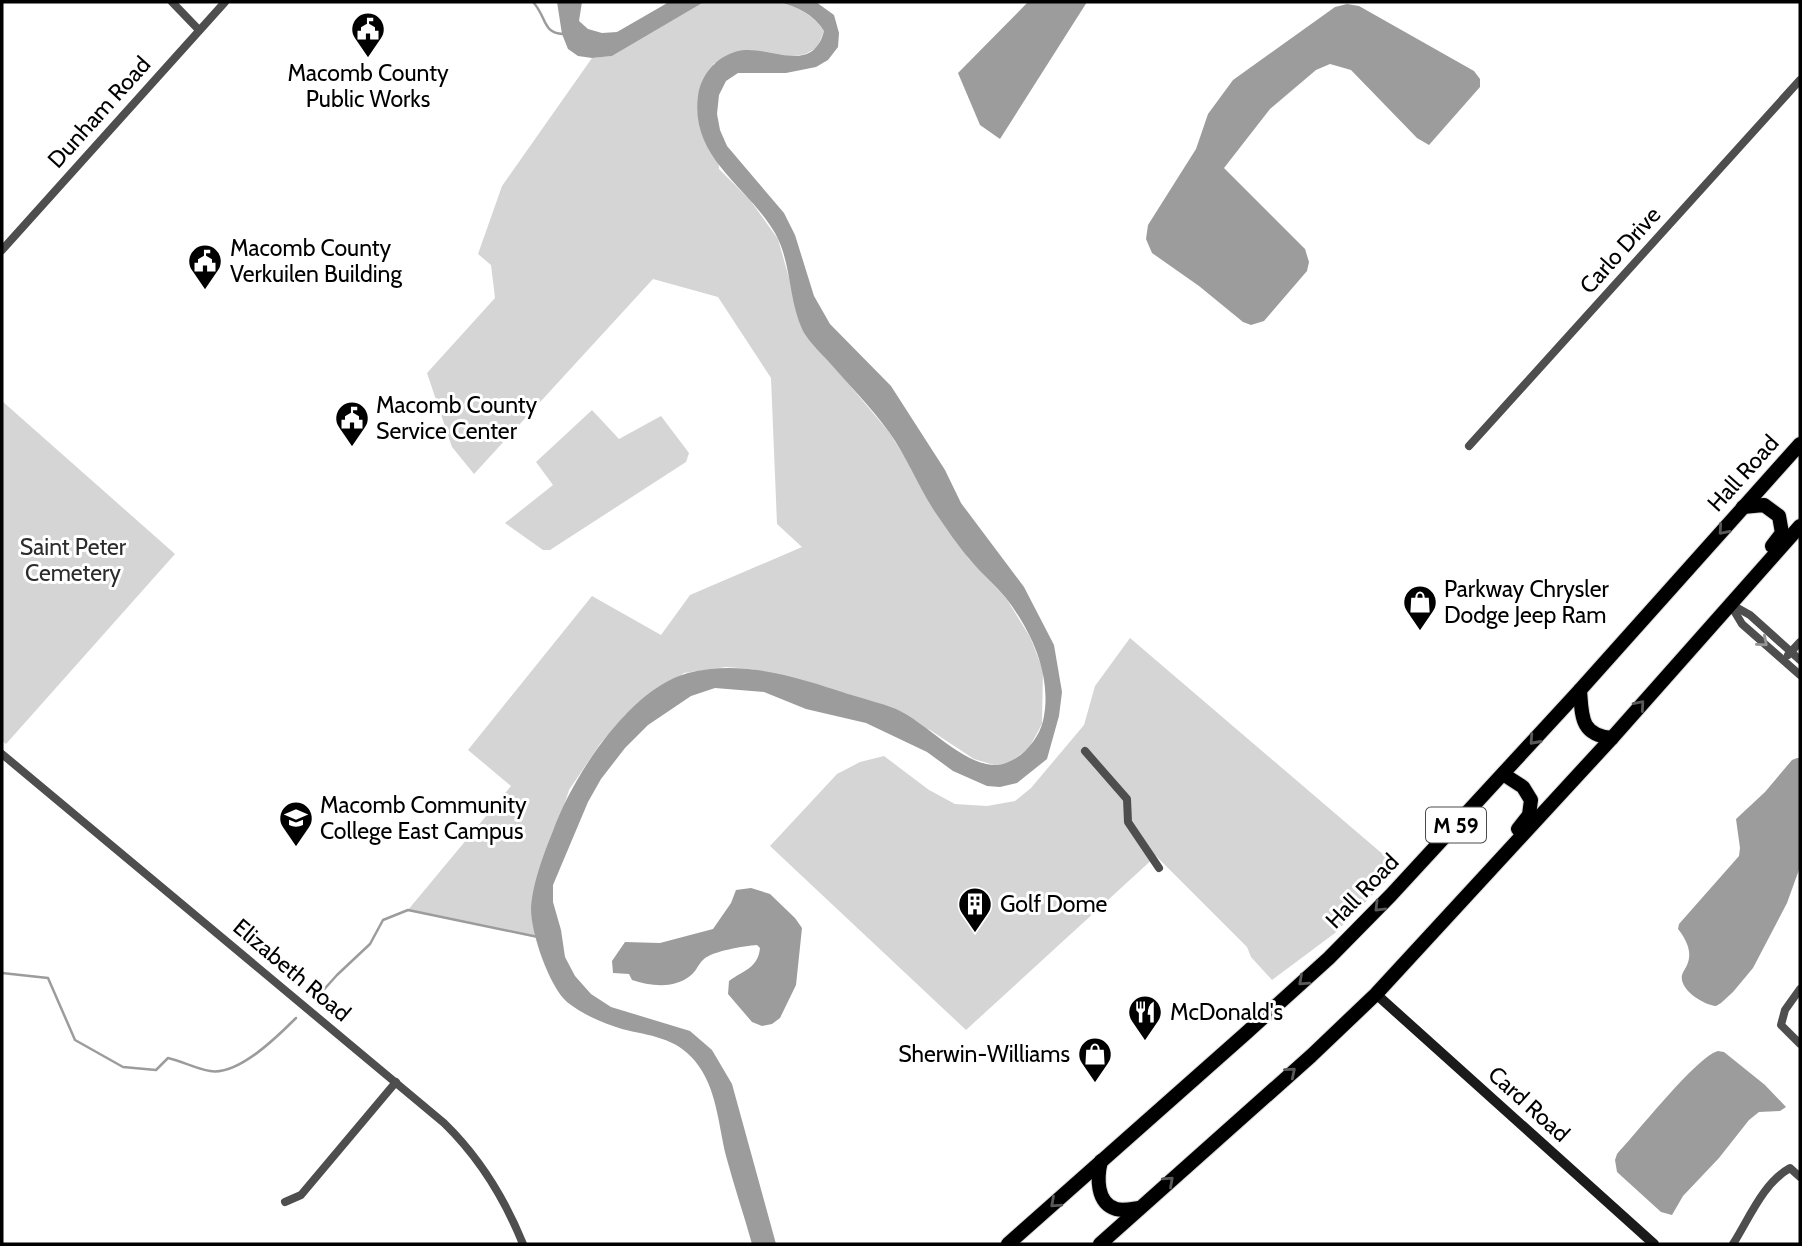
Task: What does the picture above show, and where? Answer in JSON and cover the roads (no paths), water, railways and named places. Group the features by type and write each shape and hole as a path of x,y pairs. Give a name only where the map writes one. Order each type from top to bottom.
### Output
{"highway":[{"name":"Hall Road","path":"1010,1244 1329,958 1409,876 1580,690 1800,444"},
{"path":"1730,604 1782,533 1779,516 1773,511 1764,505 1743,507"},
{"name":"M 59","path":"1100,1244 1311,1056 1376,994 1464,902 1800,526"},
{"path":"1580,690 1582,719 1588,729 1594,735 1612,738"},
{"path":"1464,902 1472,881 1524,822 1532,807 1527,790 1503,774"},
{"path":"1101,1161 1098,1182 1106,1201 1113,1208 1120,1210 1139,1208"},
{"path":"1010,1244 1023,1244"}],"street":[{"path":"172,2 199,30"},
{"name":"Dunham Road","path":"2,250 225,2"},
{"name":"Carlo Drive","path":"1469,446 1800,80"},
{"path":"1730,604 1750,615 1800,660"},
{"path":"1730,604 1742,624 1800,675"},
{"path":"1784,660 1800,642"},
{"path":"1085,751 1124,794 1128,822 1159,868"},
{"name":"Elizabeth Road","path":"2,754 444,1123 471,1151 498,1190 523,1244"},
{"path":"1800,989 1785,1010 1781,1025 1800,1044"},
{"name":"Card Road","path":"1376,994 1654,1244"},
{"path":"285,1202 301,1195 396,1082"},
{"path":"1733,1244 1772,1182 1790,1168 1800,1177"}],"waterway":[{"path":"533,2 551,31 563,34"},
{"path":"319,995 370,944 383,920 408,910 538,937"},
{"path":"2,973 48,978 75,1040 123,1067 156,1070 168,1058 205,1070 221,1071 257,1053 296,1018"}],"place":[{"name":"Macomb County Public Works","path":"368,59"},
{"name":"Macomb County Verkuilen Building","path":"205,291"},
{"name":"Macomb County Service Center","path":"352,448"},
{"name":"Parkway Chrysler Dodge Jeep Ram","path":"1420,632"},
{"name":"Macomb Community College East Campus","path":"296,848"},
{"name":"Golf Dome","path":"975,934"},
{"name":"McDonald's","path":"1145,1042"},
{"name":"Sherwin-Williams","path":"1095,1084"}],"park label":[{"name":"Saint Peter Cemetery","path":"73,560"}]}
